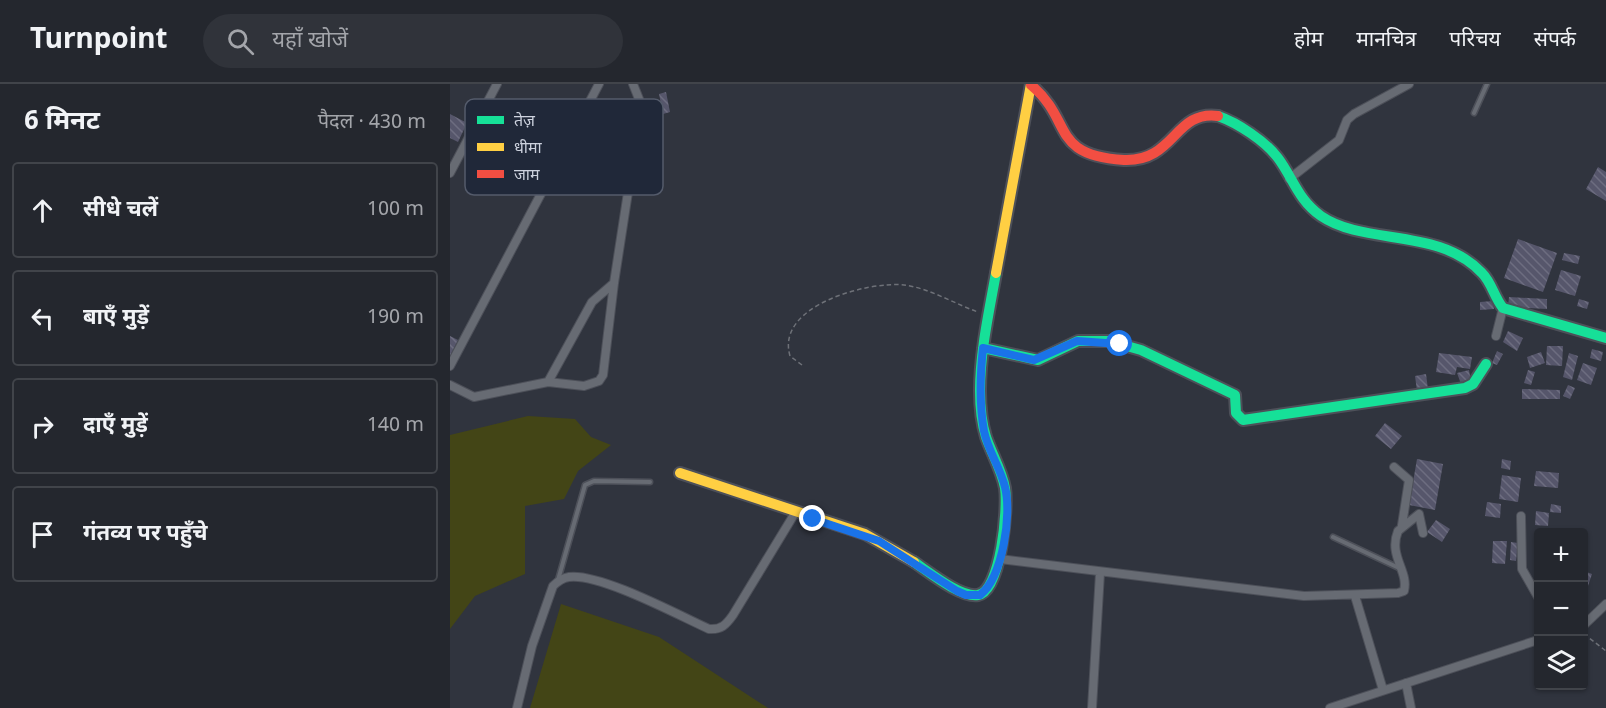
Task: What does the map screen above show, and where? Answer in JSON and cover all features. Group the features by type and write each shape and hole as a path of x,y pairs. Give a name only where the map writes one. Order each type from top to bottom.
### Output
{"street":[{"path":"489,99 497,84"},
{"path":"591,99 599,84"},
{"path":"633,84 639,99"},
{"path":"1289,179 1334,145 1354,114 1409,84"},
{"path":"1031,85 1043,95 1071,144 1083,152 1117,159 1150,157 1161,151 1180,126 1215,115 1264,144 1279,160 1297,194 1310,208 1339,226 1431,244 1463,259 1489,279 1503,308 1496,336"},
{"path":"680,473 879,541 966,595 980,595 987,590 1000,559 1006,503 1005,487 989,448 982,415 980,393 983,348 1031,85"},
{"path":"450,173 465,145"},
{"path":"450,366 540,195"},
{"path":"450,385 465,394 484,396 548,382 584,386 599,381 603,375 628,195"},
{"path":"548,382 592,302 614,283"},
{"path":"1503,308 1606,338"},
{"path":"983,348 1034,360 1077,341 1109,341 1133,347 1235,395 1236,412 1243,420 1277,417 1465,388 1473,384 1486,364"},
{"path":"1000,559 1295,596 1355,596 1404,591 1405,585 1394,544 1402,525 1408,480 1394,467"},
{"path":"517,708 532,646 554,586 558,581 572,576 606,584 717,629 728,623 795,513"},
{"path":"1402,525 1419,514 1423,533"},
{"path":"1521,516 1522,569 1534,589"},
{"path":"1092,708 1100,573"},
{"path":"1355,596 1383,690"},
{"path":"1588,621 1606,604"},
{"path":"1330,708 1534,642"},
{"path":"1406,683 1411,708"}],"lane":[{"path":"1474,113 1487,84"},
{"path":"558,581 585,484 594,481 650,483"},
{"path":"1333,537 1400,568"}],"path":[{"path":"802,365 790,356 789,340 808,311 831,297 905,285 988,316"},
{"path":"1587,636 1606,651"}],"shaded area":[{"path":"528,416 575,419 591,437 611,445 578,471 564,499 525,506 525,574 475,596 450,629 450,435"},
{"path":"561,604 659,637 768,708 530,708"}],"building":[{"path":"666,92 670,112 663,114 663,99 660,99 659,94"},
{"path":"450,114 465,122 465,127 458,142 450,138"},
{"path":"1598,167 1606,172 1606,201 1586,189"},
{"path":"1518,239 1557,253 1543,292 1504,278"},
{"path":"1564,253 1580,256 1578,264 1562,260"},
{"path":"1561,270 1581,276 1575,296 1555,290"},
{"path":"1509,297 1547,299 1547,309 1508,307"},
{"path":"1579,299 1589,302 1587,309 1577,306"},
{"path":"1493,301 1494,309 1480,310 1480,302"},
{"path":"1508,331 1523,338 1517,351 1503,342"},
{"path":"450,336 458,340 450,356"},
{"path":"1547,346 1563,346 1562,366 1546,365"},
{"path":"1592,349 1603,352 1601,361 1590,358"},
{"path":"1497,351 1503,354 1497,365 1492,363"},
{"path":"1541,352 1545,363 1530,368 1527,357"},
{"path":"1439,353 1472,357 1470,369 1457,367 1455,375 1436,372"},
{"path":"1569,353 1578,356 1572,380 1563,377"},
{"path":"1583,363 1597,368 1591,385 1577,380"},
{"path":"1469,370 1471,382 1461,384 1457,373"},
{"path":"1528,370 1535,372 1531,385 1524,383"},
{"path":"1426,374 1428,389 1417,391 1415,376"},
{"path":"1568,385 1575,388 1570,399 1563,396"},
{"path":"1522,389 1560,390 1560,399 1522,399"},
{"path":"1385,423 1402,436 1391,449 1375,436"},
{"path":"1417,459 1443,464 1435,510 1409,505"},
{"path":"1502,459 1511,461 1510,470 1501,468"},
{"path":"1536,471 1559,473 1558,488 1534,486"},
{"path":"1502,475 1521,478 1518,502 1499,499"},
{"path":"1487,502 1501,504 1500,518 1485,516"},
{"path":"1551,504 1561,506 1561,513 1550,512"},
{"path":"1536,511 1549,513 1548,526 1535,525"},
{"path":"1436,520 1450,529 1442,542 1427,532"},
{"path":"1493,541 1507,541 1505,564 1492,563"},
{"path":"1511,542 1518,543 1516,561 1510,560"},
{"path":"1588,572 1592,574 1588,586"}],"traffic: fast":[{"path":"1218,116 1251,133 1266,145 1278,158 1301,196 1321,216 1359,231 1445,249 1465,259 1482,273 1503,308 1606,338"},
{"path":"914,562 945,583 971,595 978,595 986,590 997,565 1004,530 1006,498 1002,475 985,432 980,391 983,347 996,273"},
{"path":"983,348 1038,360 1078,341 1109,341 1141,350 1235,395 1236,413 1243,420 1465,388 1473,384 1486,364"}],"traffic: slow":[{"path":"996,273 1031,84"},
{"path":"680,473 865,534 914,562"}],"traffic: jam":[{"path":"1031,85 1044,98 1073,144 1100,157 1124,160 1141,158 1154,153 1192,121 1203,116 1218,116"}],"route":[{"path":"813,519 865,534 897,551 957,591 966,595 980,595 991,584 1000,559 1006,519 1005,487 989,448 982,415 980,393 983,348 1034,360 1041,359 1077,341 1109,341 1120,344"}]}
